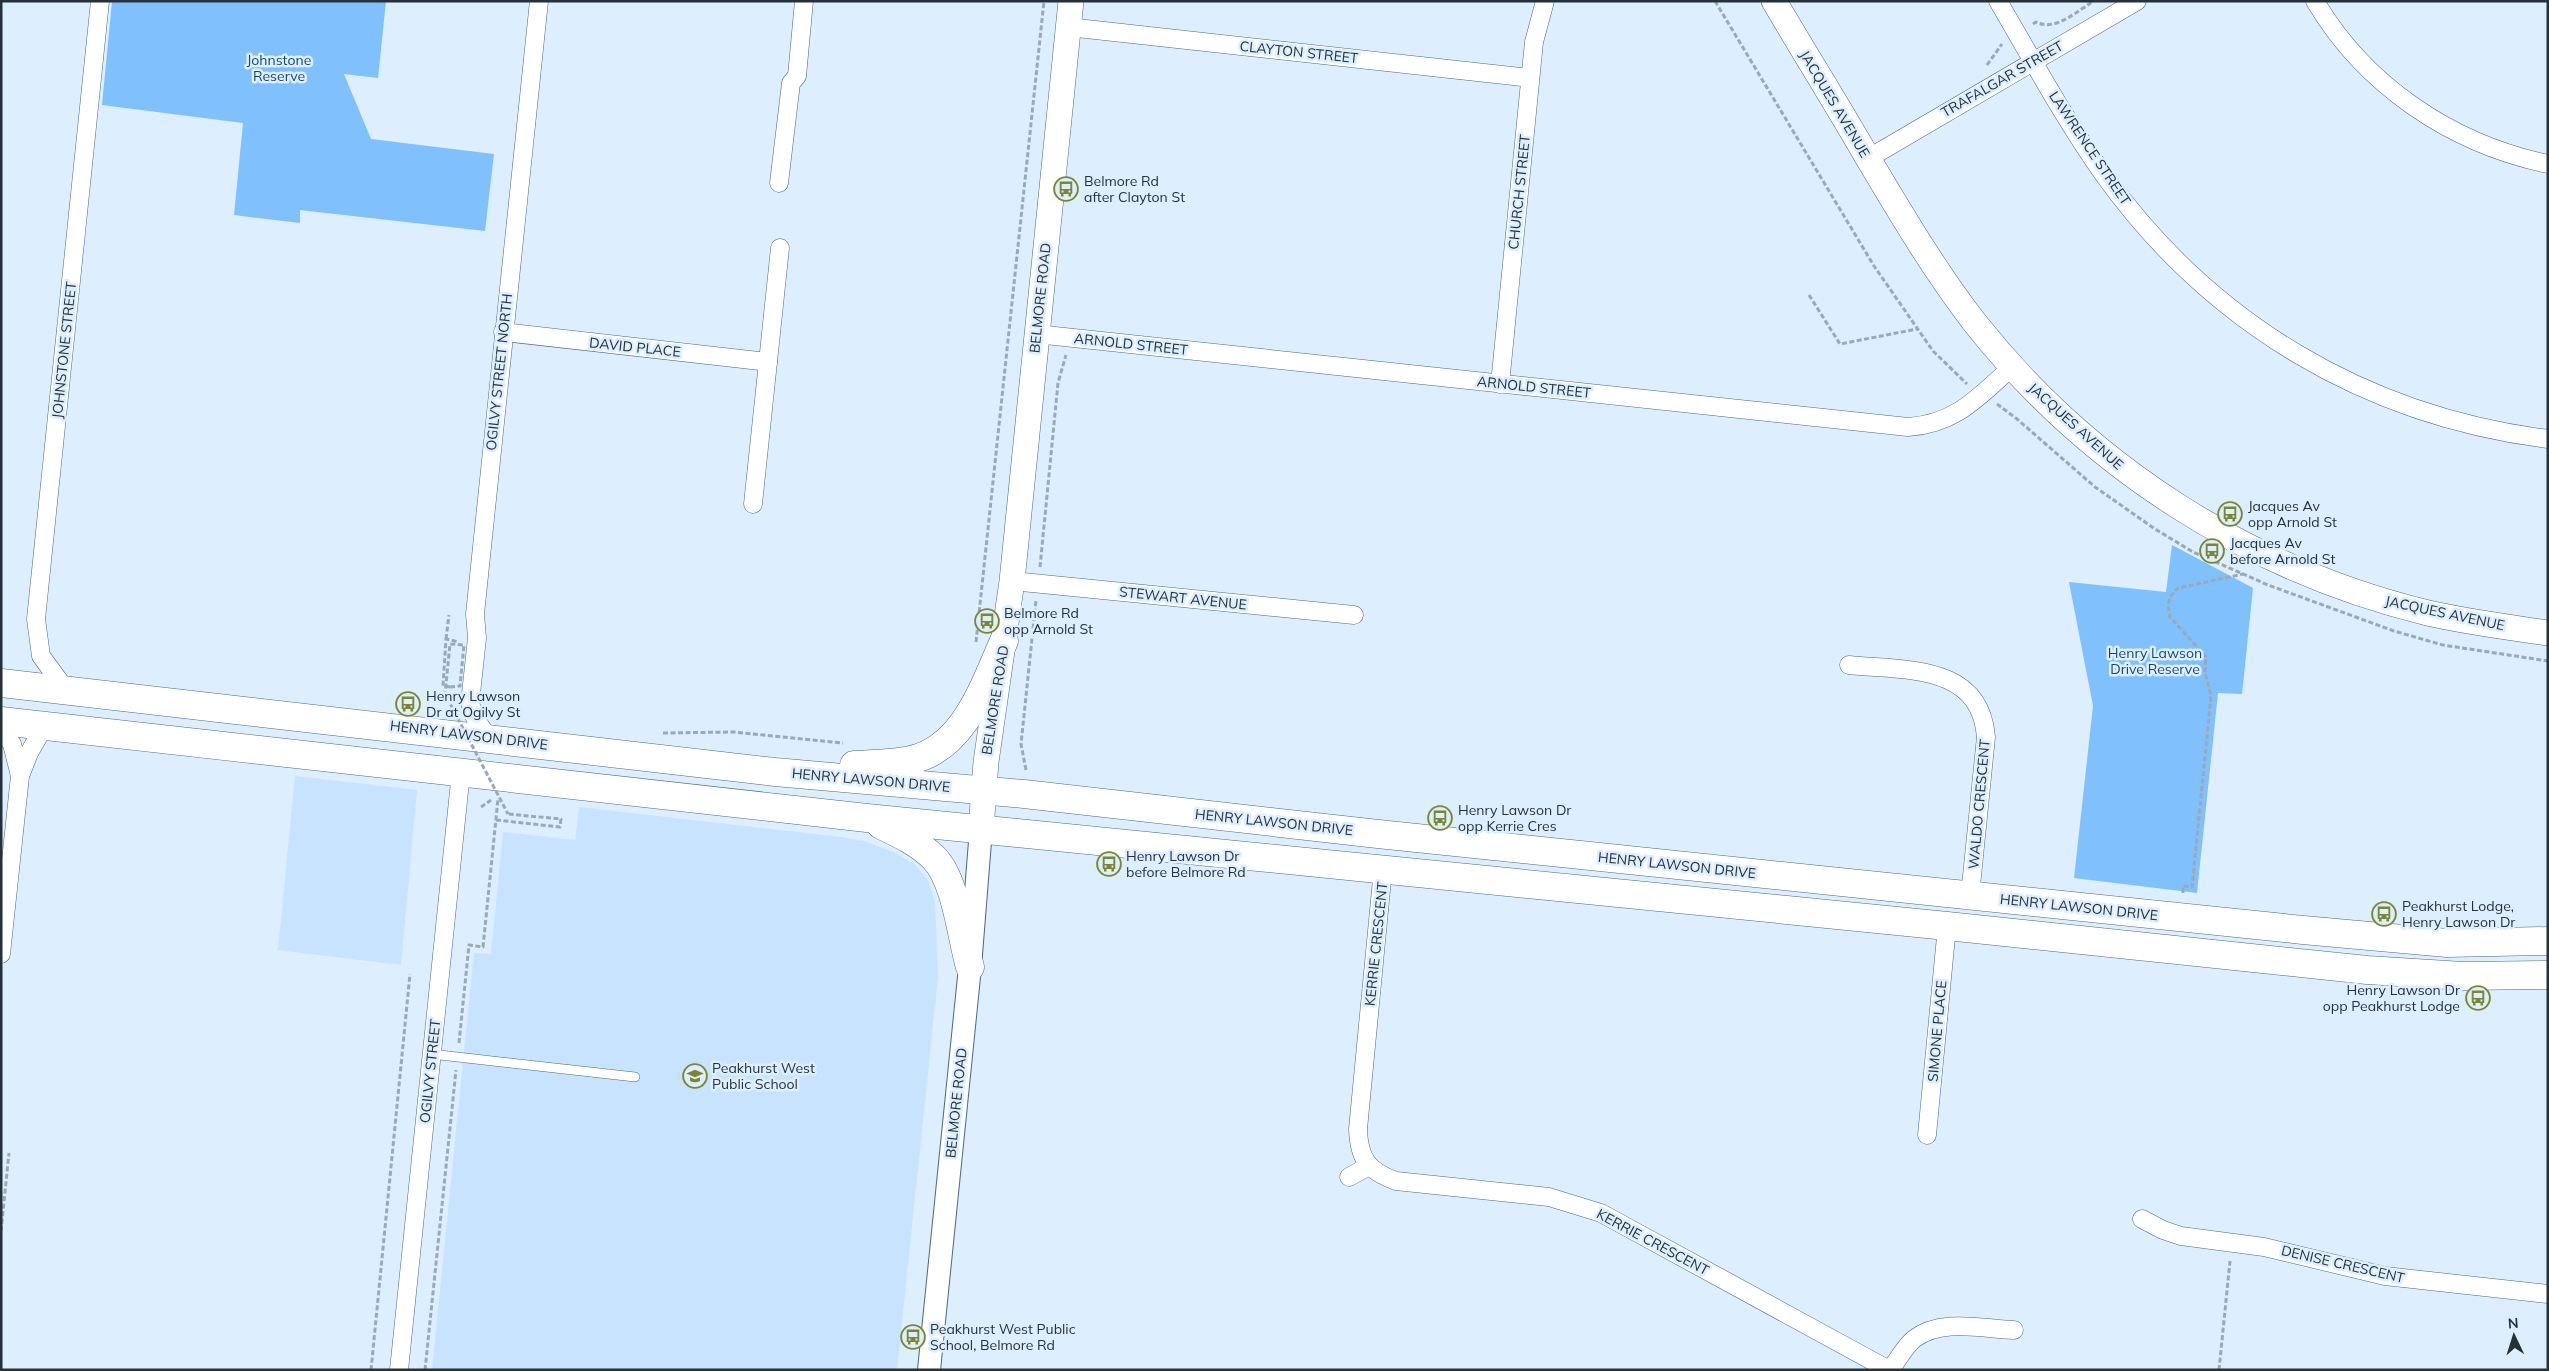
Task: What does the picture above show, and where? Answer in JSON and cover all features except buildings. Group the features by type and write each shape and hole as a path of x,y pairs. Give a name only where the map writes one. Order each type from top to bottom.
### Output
{"main road":[{"name":"BELMORE ROAD","path":"981,829 982,790 1012,581 1071,1"},
{"name":"JACQUES AVENUE","path":"1774,1 1932,262 1974,321 2012,367 2064,419 2101,452 2161,496 2242,544 2318,578 2388,602 2451,618 2548,633"},
{"path":"775,772 912,760 940,748 963,724 1004,641"},
{"name":"HENRY LAWSON DRIVE","path":"1,683 488,737 775,772 982,790 1970,896 2411,940 2484,943 2548,941"},
{"path":"1,721 867,818 2417,974 2548,975"},
{"path":"867,818 900,834 936,859 946,877 954,898 970,967"}],"street":[{"name":"JOHNSTONE STREET","path":"66,690 41,656 36,619 100,1"},
{"name":"OGILVY STREET NORTH","path":"488,737 475,718 470,703 477,638 475,614 539,1"},
{"path":"779,183 791,83 797,76 804,1"},
{"name":"CHURCH STREET","path":"1500,384 1530,78 1537,27 1545,1"},
{"name":"LAWRENCE STREET","path":"1998,1 2085,146 2125,201 2168,253 2214,296 2273,340 2337,376 2402,405 2463,424 2548,440"},
{"name":"TRAFALGAR STREET","path":"1869,158 2033,60 2137,1"},
{"path":"2315,1 2333,29 2360,61 2416,109 2478,143 2501,152 2548,164"},
{"name":"CLAYTON STREET","path":"1068,27 1530,78"},
{"path":"753,504 780,248"},
{"name":"DAVID PLACE","path":"503,332 768,362"},
{"name":"ARNOLD STREET","path":"1036,334 1908,427 1923,426 1954,416 2012,367"},
{"name":"STEWART AVENUE","path":"1012,581 1354,615"},
{"name":"WALDO CRESCENT","path":"1849,665 1932,674 1946,678 1972,695 1979,707 1985,720 1985,754 1970,896"},
{"path":"1,954 8,819 20,776 29,753 45,725"},
{"path":"1,729 12,744 20,776"},
{"name":"OGILVY STREET","path":"399,1370 460,772"},
{"name":"BELMORE ROAD","path":"929,1370 970,967 981,829"},
{"name":"KERRIE CRESCENT","path":"1384,869 1358,1129 1362,1157 1381,1176 1396,1182 1549,1197 1601,1213 1890,1370 1912,1340 1926,1331 1946,1327 2014,1330"},
{"name":"SIMONE PLACE","path":"1927,1136 1947,926"},
{"path":"1349,1177 1369,1166"},
{"name":"DENISE CRESCENT","path":"2142,1219 2163,1230 2181,1236 2264,1247 2394,1277 2548,1294"}],"lane":[{"path":"432,1054 635,1077"}],"path":[{"path":"975,649 1044,1"},
{"path":"1979,70 1991,61 1999,47 2036,22 2044,26 2053,25 2094,1"},
{"path":"1809,295 1840,344 1917,329"},
{"path":"2183,893 2183,886 2192,887 2211,696 2206,676 2204,654 2170,617 2168,605 2174,590 2178,588 2243,574"},
{"path":"446,639 449,615"},
{"path":"450,687 460,686 464,645 450,644 446,694 508,814 561,819 560,827 496,820"},
{"path":"660,733 734,732 849,744"},
{"path":"425,1370 469,946 483,947 498,796"},
{"path":"370,1370 410,974"},
{"path":"1,1231 9,1153"},
{"path":"2219,1370 2232,1243"}],"shaded area":[{"path":"295,776 417,790 401,965 278,950"},
{"name":"Peakhurst West Public School","path":"579,807 841,837 867,842 893,852 914,864 928,880 935,902 938,977 897,1370 432,1370 474,953 491,954 503,832 575,840"}],"green space":[{"name":"Johnstone Reserve","path":"112,1 386,1 378,78 344,74 371,139 494,154 485,231 300,210 300,223 234,215 243,123 102,105"},
{"name":"Henry Lawson Drive Reserve","path":"2172,545 2253,588 2242,694 2218,693 2197,893 2074,878 2093,706 2069,582 2166,592"}],"place":[{"name":"Belmore Rd after Clayton St","path":"1066,189"},
{"name":"Jacques Av opp Arnold St","path":"2230,514"},
{"name":"Jacques Av before Arnold St","path":"2212,551"},
{"name":"Belmore Rd opp Arnold St","path":"987,621"},
{"name":"Henry Lawson Dr at Ogilvy St","path":"408,704"},
{"name":"Henry Lawson Dr opp Kerrie Cres","path":"1440,818"},
{"name":"Henry Lawson Dr before Belmore Rd","path":"1109,864"},
{"name":"Peakhurst Lodge, Henry Lawson Dr","path":"2384,914"},
{"name":"Henry Lawson Dr opp Peakhurst Lodge","path":"2478,998"},
{"name":"Peakhurst West Public School","path":"695,1076"},
{"name":"Peakhurst West Public School, Belmore Rd","path":"913,1337"}]}
